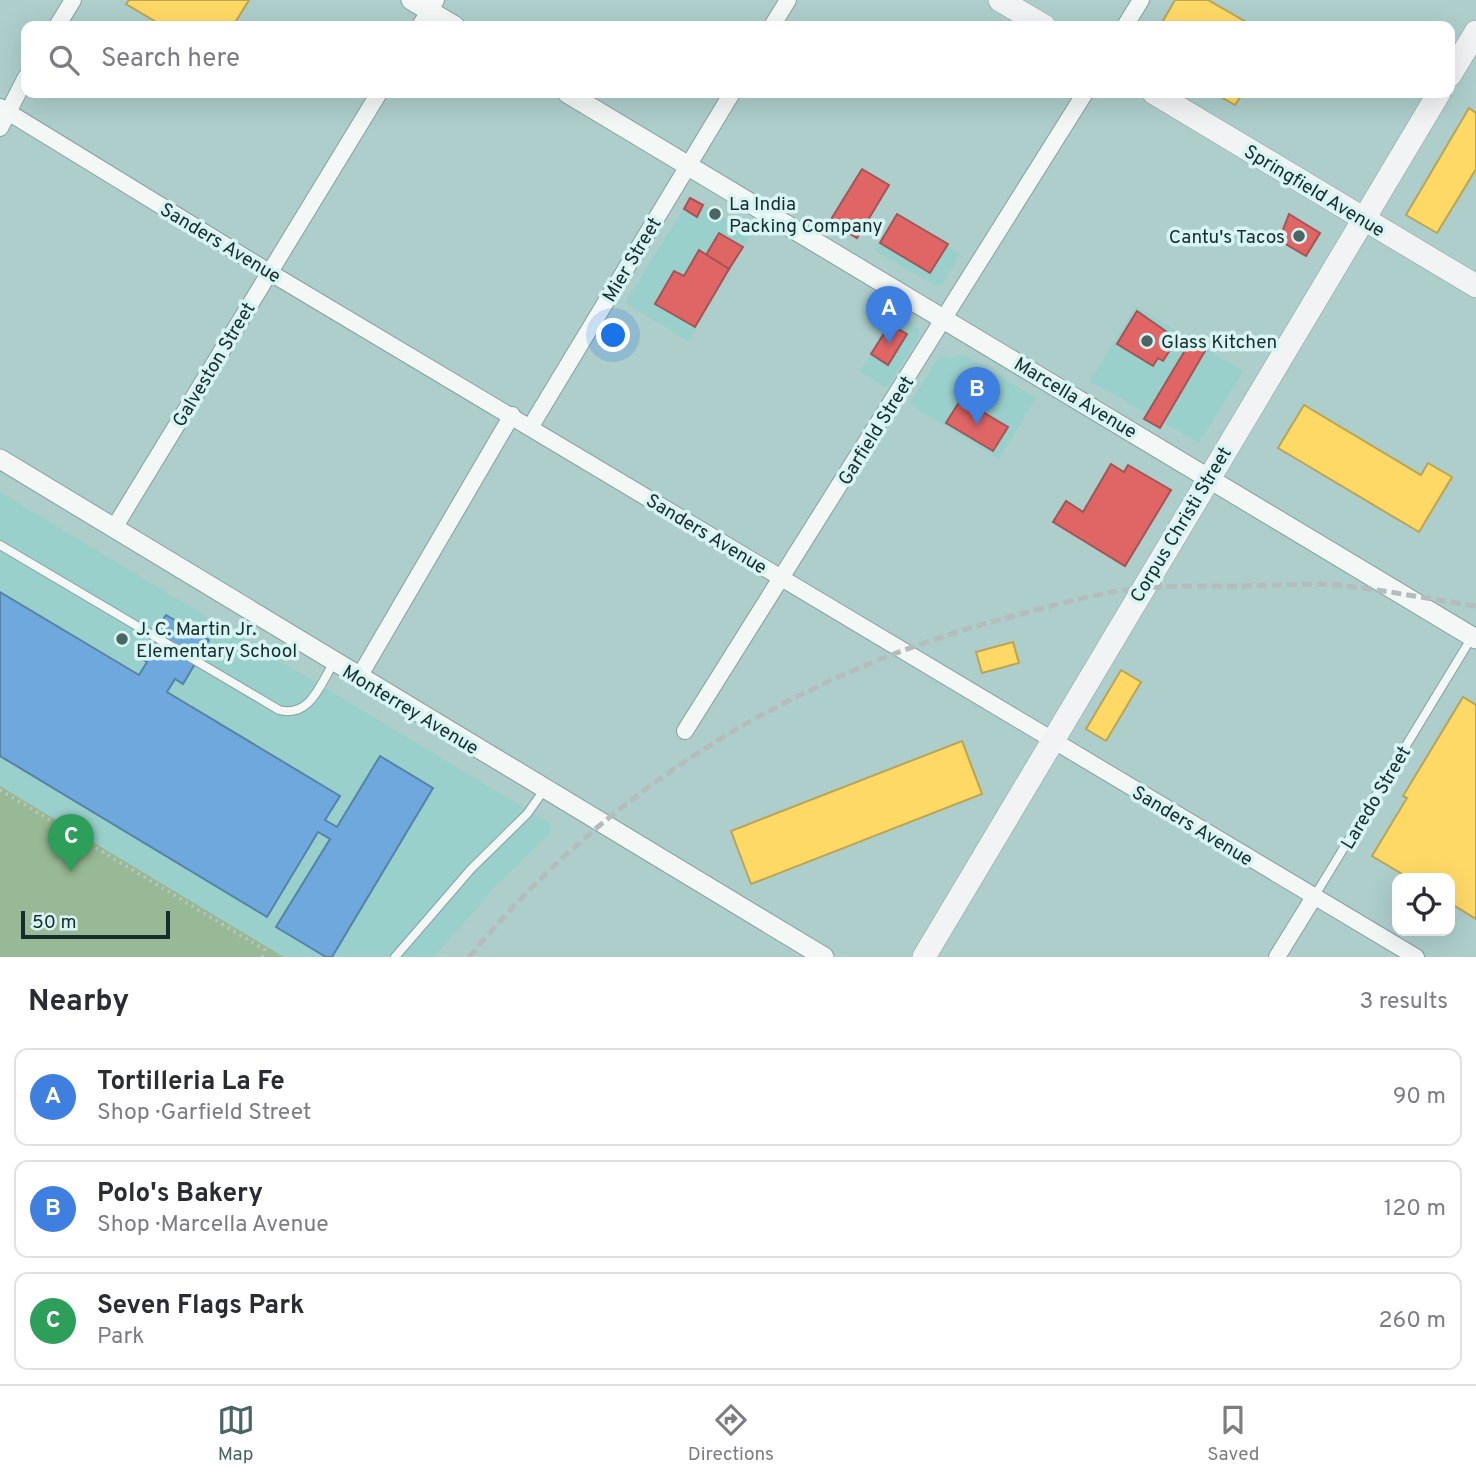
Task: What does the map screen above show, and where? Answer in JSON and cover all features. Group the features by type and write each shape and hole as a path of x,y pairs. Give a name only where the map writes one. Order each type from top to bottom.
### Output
{"main road":[{"path":"1000,0 1036,21"},
{"path":"1455,67 1476,32"},
{"name":"Springfield Avenue","path":"1162,98 1476,286"},
{"name":"Corpus Christi Street","path":"924,957 1436,98"}],"street":[{"path":"60,21 73,0"},
{"path":"411,0 445,21"},
{"path":"775,21 788,0"},
{"path":"1128,21 1141,0"},
{"path":"0,128 5,109 21,85"},
{"name":"Galveston Street","path":"114,528 376,98"},
{"name":"Marcella Avenue","path":"575,98 1474,638"},
{"name":"Mier Street","path":"531,426 729,98"},
{"name":"Garfield Street","path":"685,731 1082,98"},
{"name":"Sanders Avenue","path":"5,109 269,272 531,426 1416,957"},
{"path":"359,677 512,415"},
{"name":"Monterrey Avenue","path":"0,459 824,957"},
{"name":"Laredo Street","path":"1278,957 1314,897"}],"lane":[{"path":"0,545 279,710 292,713 303,709 334,662"},
{"name":"Laredo Street","path":"1314,897 1474,638"},
{"path":"395,957 471,869 527,814 544,789"}],"path":[{"path":"0,790 265,950 262,957"}],"shaded area":[{"path":"690,198 752,233 688,341 625,303"},
{"path":"897,214 960,254 942,285 936,286 874,250"},
{"path":"1136,306 1243,371 1199,443 1090,381"},
{"path":"896,312 920,330 918,338 887,388 860,372"},
{"path":"940,355 949,358 965,355 1036,398 999,459 909,404"},
{"name":"J. C. Martin Jr. Elementary School","path":"0,492 551,824 550,834 495,887 434,957 284,957 0,786"}],"green space":[{"path":"0,786 284,957 0,957"}],"building: Homes":[{"path":"129,0 249,0 236,21 155,21 126,4"},
{"path":"1175,0 1208,0 1244,21 1163,21"},
{"path":"1223,98 1240,98 1235,105"},
{"path":"1469,108 1476,113 1476,169 1437,233 1406,215"},
{"path":"1304,405 1421,475 1428,463 1452,477 1419,532 1278,448"},
{"path":"1013,642 1019,663 982,673 976,652"},
{"path":"1121,670 1141,682 1106,741 1086,729"},
{"path":"1463,697 1476,705 1476,919 1455,906 1455,873 1401,873 1372,856 1407,798 1403,796"},
{"path":"962,741 982,794 751,884 731,831"}],"building: Shops":[{"path":"862,169 889,185 857,238 830,221"},
{"path":"690,198 703,205 697,217 684,209"},
{"path":"897,214 948,244 930,273 880,243"},
{"name":"Cantu's Tacos","path":"1289,214 1320,233 1306,256 1279,240"},
{"path":"719,233 743,247 729,269 706,255"},
{"path":"699,250 729,269 695,327 655,304 674,271 684,276"},
{"name":"Glass Kitchen","path":"1137,311 1177,339 1163,361 1158,358 1153,366 1117,344"},
{"path":"890,324 907,334 888,365 871,354"},
{"path":"1190,342 1205,351 1160,428 1144,419"},
{"path":"961,399 1008,427 993,451 946,423"},
{"path":"1111,464 1124,472 1128,465 1171,490 1125,566 1053,522 1066,501 1083,512"}],"building: Schools":[{"path":"0,592 139,675 147,662 140,658 166,615 209,640 183,684 175,679 167,692 340,796 325,820 337,827 380,756 433,788 332,957 326,957 276,927 330,839 318,832 267,917 0,756"}],"railway":[{"path":"469,957 524,895 584,839 647,788 714,743 784,703 857,669 934,640 1079,599 1158,587 1327,585 1476,606"}],"place":[{"name":"La India Packing Company","path":"715,214"},
{"name":"Cantu's Tacos","path":"1299,236"},
{"name":"Glass Kitchen","path":"1147,341"},
{"name":"Tortilleria La Fe","path":"889,344"},
{"name":"Polo's Bakery","path":"977,425"},
{"name":"J. C. Martin Jr. Elementary School","path":"122,639"},
{"name":"Seven Flags Park","path":"71,872"}]}
